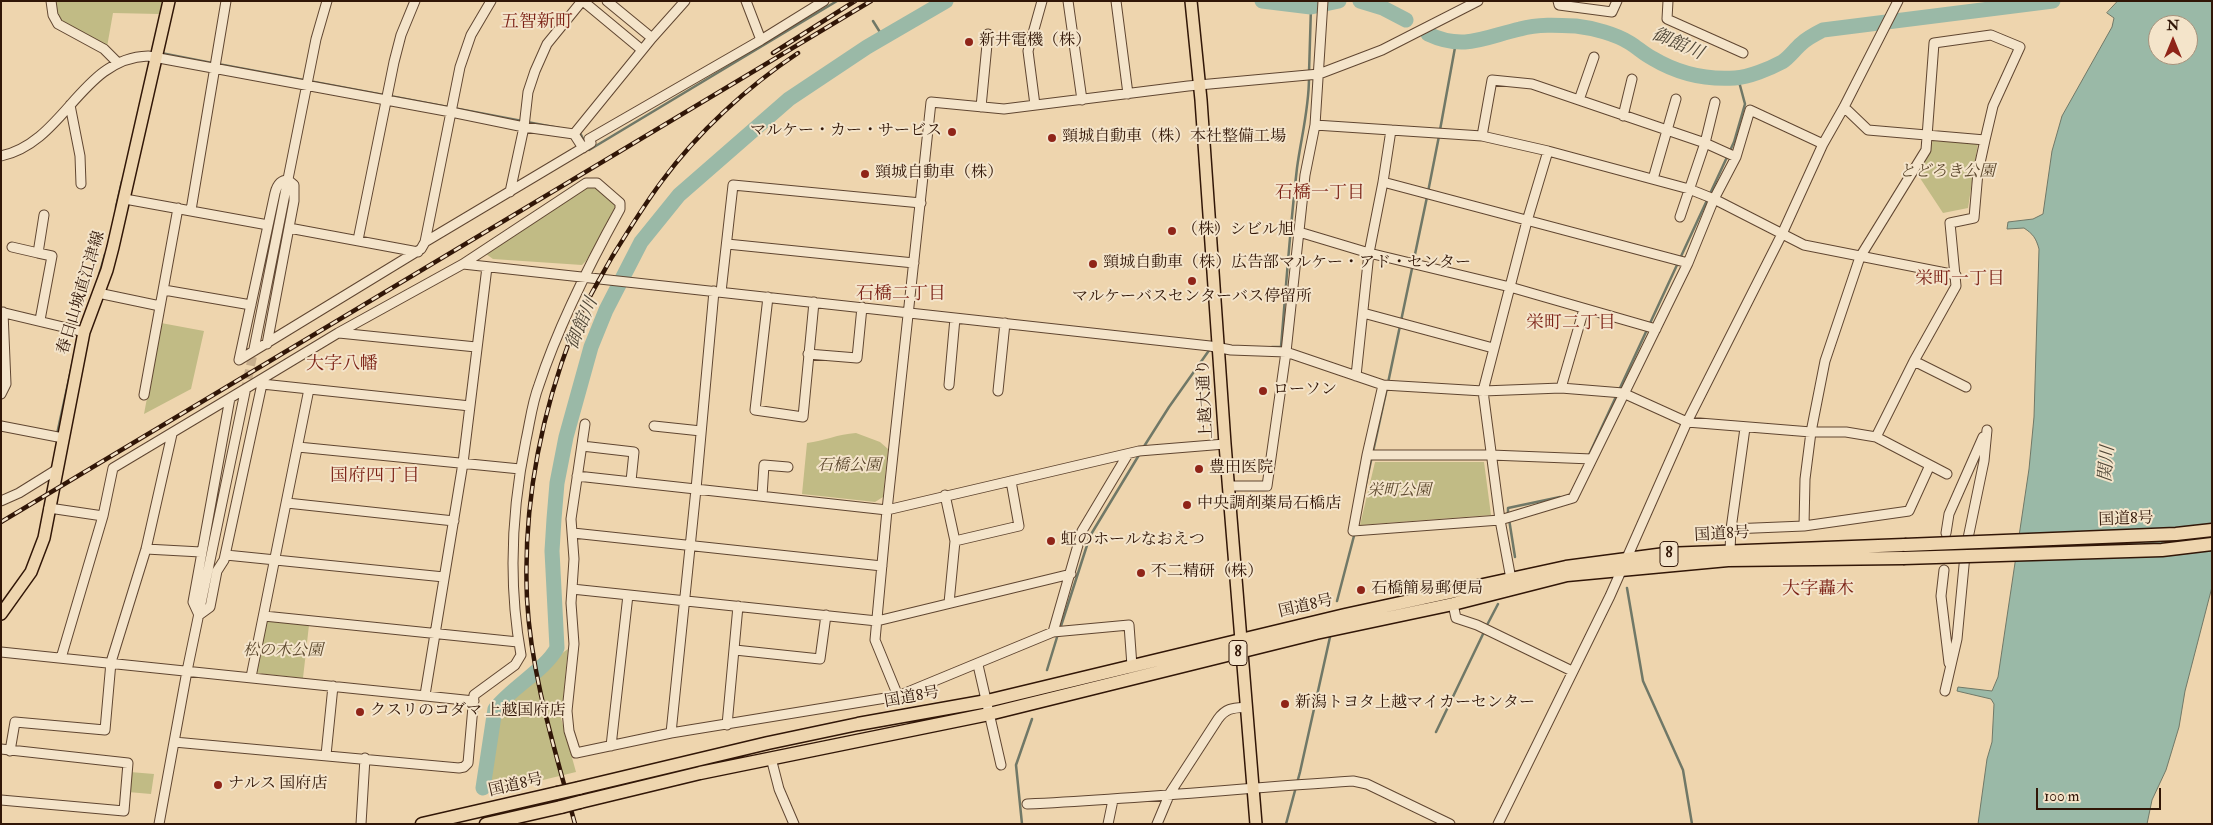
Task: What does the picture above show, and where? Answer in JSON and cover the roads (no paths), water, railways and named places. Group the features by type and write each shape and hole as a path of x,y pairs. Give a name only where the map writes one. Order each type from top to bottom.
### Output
{"highway":[{"name":"国道8号","path":"486,824 988,708 1511,579 1592,563 1623,565 1966,549 2212,530"},
{"name":"国道8号","path":"1966,549 2162,550 2212,544"},
{"name":"国道8号","path":"422,824 768,743 858,724 988,708 1132,666 1316,633 1453,604 1567,575 1623,565 1666,554 1730,550 1904,552"}],"main road":[{"name":"春日山城直江津線","path":"1,614 28,578 37,560 44,538 84,332 107,270 125,199 169,1"},
{"name":"上越大通り","path":"1191,2 1200,86 1220,347 1225,444 1256,824"}],"street":[{"path":"51,1 53,15 58,24 104,49 117,62"},
{"path":"191,210 216,70 226,1"},
{"path":"254,349 316,39 327,1"},
{"path":"358,240 401,36 415,1"},
{"path":"267,344 290,228 295,190 292,182 288,180 282,181 277,188 239,360 267,344 418,252 425,242 451,112 466,49 479,20 491,1"},
{"path":"510,192 524,127 528,92 540,59 548,44 582,1 642,50"},
{"path":"606,1 652,38"},
{"path":"574,134 652,38 685,1"},
{"path":"746,1 761,40"},
{"path":"425,242 591,143 589,139 761,40 824,1"},
{"path":"1035,105 1028,51 1042,1"},
{"path":"1068,1 1082,100"},
{"path":"1116,1 1128,94"},
{"path":"1229,486 1267,486 1286,352 1306,166 1315,125 1323,1"},
{"path":"898,696 875,640 887,510 931,102 1004,109 1319,74 1382,50 1478,1"},
{"path":"1558,1 1560,5 1612,12 1617,1"},
{"path":"1668,1 1667,19 1743,53"},
{"path":"1498,824 1623,565 1687,422 1782,234 1823,144 1898,1"},
{"path":"981,108 988,34"},
{"path":"1804,526 1805,479 1811,432 1825,361 1860,257 1926,150 1934,43 1991,35 2020,47 1993,106 1978,172 1974,218 1950,223 1956,286 1914,361 1876,437"},
{"path":"1,156 24,148 42,137 95,80 117,62 131,58 156,57 387,102 451,112 524,127 574,134"},
{"path":"1579,100 1594,57"},
{"path":"1623,116 1632,79"},
{"path":"1482,136 1492,80 1532,84 1666,130 1736,157"},
{"path":"1653,179 1676,99"},
{"path":"1680,217 1705,144 1715,102"},
{"path":"70,105 80,156 81,184"},
{"path":"1844,107 1868,130 1985,140"},
{"path":"1383,386 1367,455 1353,531 1500,520 1573,498 1688,263 1714,199 1736,157 1750,110 1823,144"},
{"path":"1315,125 1482,136 1653,179 1689,190 1714,199 1804,245 1956,275"},
{"path":"1356,376 1369,253 1391,130"},
{"path":"574,134 582,148"},
{"path":"1511,579 1500,520 1483,391 1527,221 1548,152"},
{"path":"61,658 102,516 113,468 230,398 264,380 338,333 463,264 582,185 594,182 618,200 620,209 560,330 538,385 520,470 512,553 512,590 521,655 520,660 474,695 468,761 464,767 174,742"},
{"path":"1383,182 1688,263"},
{"path":"671,733 701,431 718,292 727,244 733,185 920,203"},
{"path":"125,199 268,225"},
{"path":"144,395 178,208"},
{"path":"38,253 44,215"},
{"path":"290,228 418,252"},
{"path":"1299,232 1369,253 1510,287 1656,329"},
{"path":"727,244 914,263"},
{"path":"12,247 52,256 40,320"},
{"path":"463,264 909,312 1220,347 1231,350 1286,352 1383,386 1483,391 1561,388 1623,393 1687,422 1745,428 1846,432 1876,437 1947,474"},
{"path":"425,695 464,463 476,347 487,267"},
{"path":"164,290 251,305"},
{"path":"98,293 160,306"},
{"path":"768,297 755,410 803,417 814,302"},
{"path":"808,354 857,358 862,308"},
{"path":"1561,388 1584,309"},
{"path":"1,394 6,384 2,312 84,332"},
{"path":"1363,312 1494,348"},
{"path":"949,384 956,318"},
{"path":"998,391 1005,323"},
{"path":"338,333 476,347"},
{"path":"1914,361 1966,387"},
{"path":"264,380 310,389 470,406"},
{"path":"199,615 210,607 217,571 226,555 264,380"},
{"path":"251,677 310,389"},
{"path":"159,824 187,671 245,392"},
{"path":"199,615 193,602 230,398"},
{"path":"585,424 572,510 574,644 567,711 569,731 576,753 671,733 898,696 1055,632 1068,629 1130,625 1132,666"},
{"path":"1,426 62,438"},
{"path":"654,426 701,431"},
{"path":"1730,550 1731,529 1745,428"},
{"path":"1944,570 1941,596 1950,666 1946,691 1957,639 1966,549 1984,461 1987,430 1949,514 1946,533"},
{"path":"1,800 124,811 128,763 6,750 14,722 105,730 111,662 146,549 172,434"},
{"path":"577,476 887,510 1128,454 1225,444"},
{"path":"298,446 520,470"},
{"path":"582,446 634,452 631,481"},
{"path":"1055,632 1082,531 1128,454"},
{"path":"1367,455 1491,454 1592,459"},
{"path":"762,496 764,465 788,467"},
{"path":"1731,529 1804,526 1909,511 1930,465"},
{"path":"1,500 14,496 56,470"},
{"path":"955,541 1019,526 1010,481"},
{"path":"945,495 955,541 949,603"},
{"path":"287,503 454,520"},
{"path":"49,508 102,516"},
{"path":"573,533 882,566"},
{"path":"146,549 201,552"},
{"path":"226,555 444,578"},
{"path":"572,589 877,621 1071,574"},
{"path":"611,746 628,595"},
{"path":"1453,604 1456,618 1478,625 1572,671"},
{"path":"727,725 738,606"},
{"path":"735,650 820,659 826,615"},
{"path":"264,616 518,642"},
{"path":"1,652 474,701"},
{"path":"978,665 1001,765"},
{"path":"326,754 333,686"},
{"path":"1157,824 1170,794 1223,712 1230,708 1246,707"},
{"path":"360,824 365,758"},
{"path":"771,758 779,789 794,824"},
{"path":"1027,804 1114,800 1254,787 1353,782 1368,784 1450,824"},
{"path":"1108,824 1114,800"}],"water":[{"name":"関川","path":"2118,1 2212,1 2212,587 2185,691 2179,727 2166,770 2152,800 2147,824 1978,824 1987,759 1992,742 1994,704 1991,699 1957,691 1958,687 1992,691 1998,677 2029,469 2034,417 2039,249 2030,232 2024,228 2007,229 2008,222 2033,219 2043,214 2052,151 2062,116 2112,27 2114,18 2107,13"}],"waterway":[{"path":"579,131 589,150 837,1"},
{"name":"御館川","path":"483,788 495,709 510,693 545,664 557,648 552,551 557,483 566,437 591,347 606,310 641,242 679,195 789,99 867,47 946,1"},
{"name":"御館川","path":"1262,1 1311,7 1339,1"},
{"name":"御館川","path":"1360,1 1383,8 1406,20"},
{"name":"御館川","path":"1428,34 1453,42 1464,42 1485,39 1534,26 1583,27 1618,37 1671,68 1703,77 1735,78 1759,72 1782,62 1806,40 1823,30 2053,1"},
{"path":"1309,73 1311,7"},
{"path":"873,21 883,37"},
{"path":"1440,130 1456,42"},
{"path":"161,53 212,63"},
{"path":"218,64 384,95"},
{"path":"1272,347 1281,347 1295,190 1309,78"},
{"path":"1588,457 1734,142 1745,104 1738,78"},
{"path":"390,96 522,121"},
{"path":"527,122 559,128"},
{"path":"1428,192 1439,136"},
{"path":"116,207 122,181"},
{"path":"1388,383 1427,197"},
{"path":"99,275 105,254"},
{"path":"1143,448 1210,349"},
{"path":"57,434 74,356"},
{"path":"1365,488 1387,388"},
{"path":"1060,629 1090,536 1139,455"},
{"path":"1508,514 1508,508 1560,497"},
{"path":"1509,519 1515,557"},
{"path":"1337,601 1355,532"},
{"path":"1627,588 1643,681 1683,770 1692,824"},
{"path":"1486,627 1498,604"},
{"path":"1436,732 1484,632"},
{"path":"1047,670 1058,634"},
{"path":"1286,824 1300,772 1330,637"},
{"path":"1022,824 1016,765 1032,719"}],"tunnel":[{"path":"245,392 254,349"}],"railway":[{"path":"773,53 855,1"},
{"path":"1,522 871,1"},
{"path":"575,824 552,740 533,656 527,599 526,565 531,498 536,464 551,398 572,334 585,305 612,257 655,190 691,145 724,111 760,80 798,53"}],"place":[{"name":"新井電機（株）","path":"969,42"},
{"name":"マルケー・カー・サービス","path":"952,132"},
{"name":"頸城自動車（株）本社整備工場","path":"1052,138"},
{"name":"頸城自動車（株）","path":"865,174"},
{"name":"（株）シビル旭","path":"1172,231"},
{"name":"頸城自動車（株）広告部マルケー・アド・センター","path":"1093,264"},
{"name":"マルケーバスセンターバス停留所","path":"1192,281"},
{"name":"ローソン","path":"1263,391"},
{"name":"豊田医院","path":"1199,469"},
{"name":"中央調剤薬局石橋店","path":"1187,505"},
{"name":"虹のホールなおえつ","path":"1051,541"},
{"name":"不二精研（株）","path":"1141,573"},
{"name":"石橋簡易郵便局","path":"1361,590"},
{"name":"新潟トヨタ上越マイカーセンター","path":"1285,704"},
{"name":"クスリのコダマ 上越国府店","path":"360,712"},
{"name":"ナルス 国府店","path":"218,785"}],"district":[{"name":"五智新町","path":"537,23"},
{"name":"石橋一丁目","path":"1320,194"},
{"name":"栄町一丁目","path":"1960,280"},
{"name":"石橋二丁目","path":"901,295"},
{"name":"栄町二丁目","path":"1571,324"},
{"name":"大字八幡","path":"342,365"},
{"name":"国府四丁目","path":"375,477"},
{"name":"大字轟木","path":"1818,590"}],"park label":[{"name":"とどろき公園","path":"1947,173"},
{"name":"石橋公園","path":"849,467"},
{"name":"栄町公園","path":"1399,492"},
{"name":"松の木公園","path":"283,652"}]}
